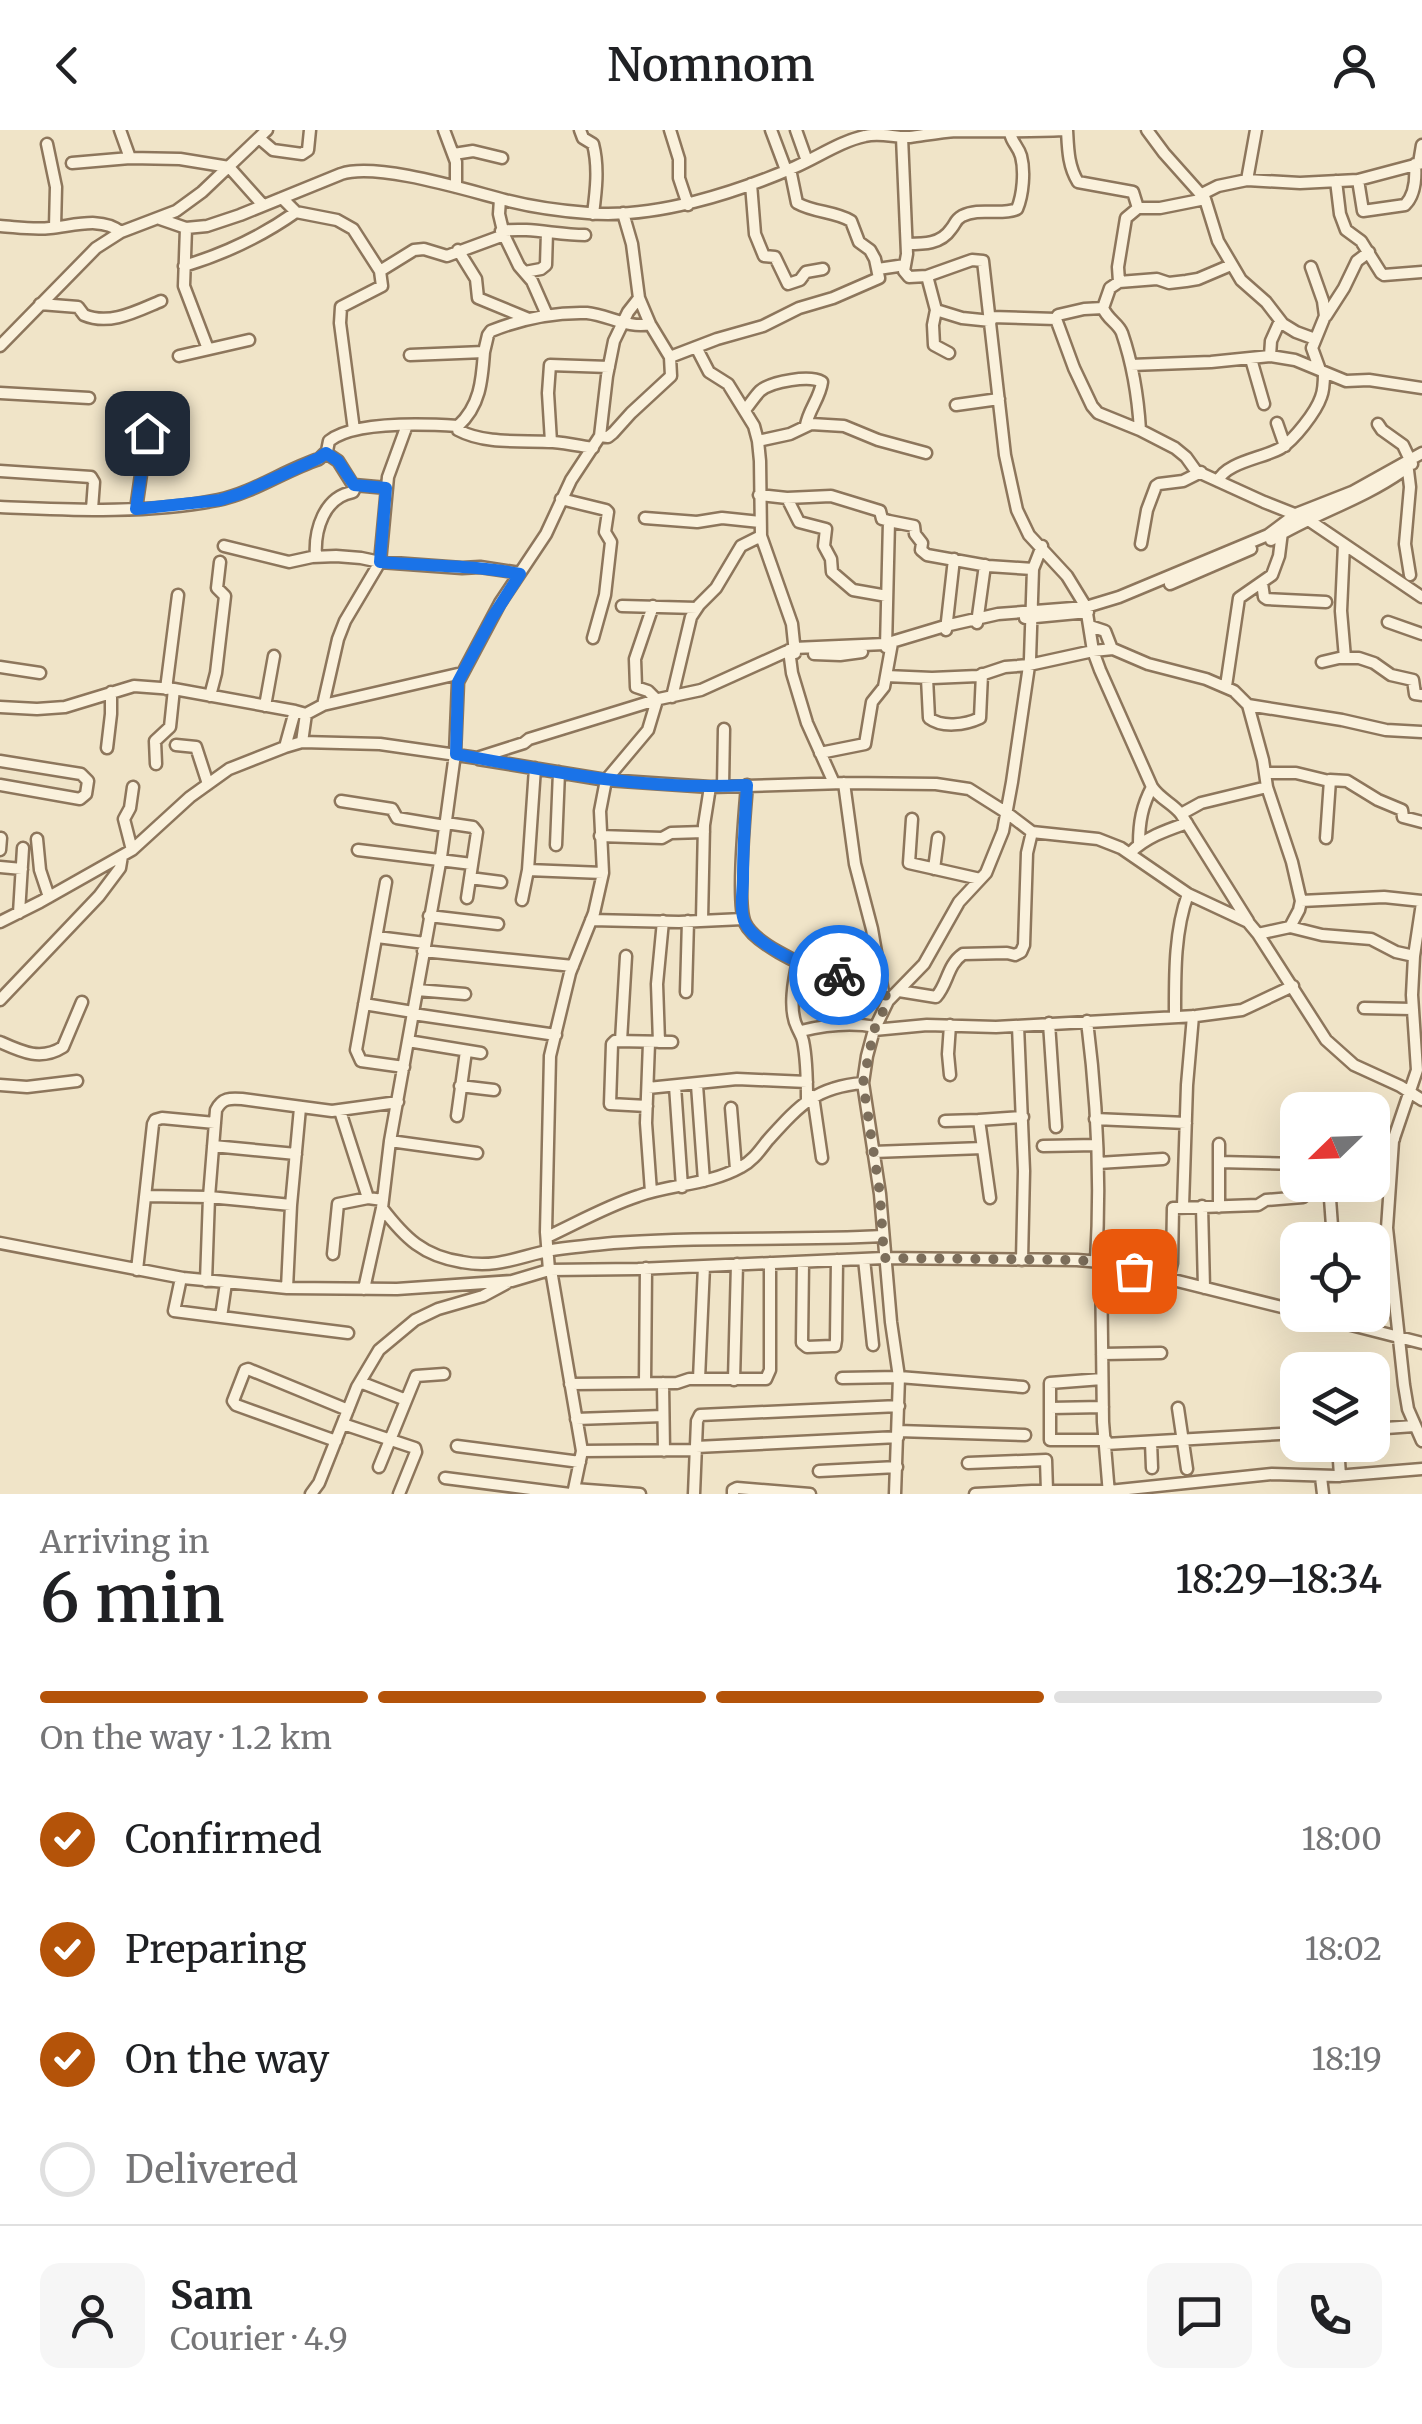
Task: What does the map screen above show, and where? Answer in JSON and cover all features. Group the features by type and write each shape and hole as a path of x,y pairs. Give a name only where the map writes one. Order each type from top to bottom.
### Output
{"street":[{"path":"120,130 130,158"},
{"path":"0,346 96,248 121,232 176,211 202,192 263,134 273,150 302,154 308,150 310,130"},
{"path":"444,130 454,154 456,187"},
{"path":"580,130 595,152 593,214"},
{"path":"670,130 688,205"},
{"path":"670,357 762,326 799,308 876,281 880,276 870,250 859,242 852,221 798,203 771,130"},
{"path":"796,130 807,161"},
{"path":"160,218 196,229 356,170 593,214 623,213 688,205 788,170 861,136 1065,130 1069,160 1078,182 1133,192 1138,208"},
{"path":"1147,130 1204,197 1215,233 1247,286 1280,321 1315,338"},
{"path":"1247,180 1256,130"},
{"path":"907,244 939,240 962,216 984,210 1017,209 1022,193 1022,163 1010,133"},
{"path":"896,134 907,244 904,271 908,277 927,276 972,260 983,261 1006,456 1017,510 1030,534 1067,576 1086,609 1094,651 1144,773 1160,798 1176,807 1184,818 1326,1040 1354,1065 1422,1100"},
{"path":"48,144 56,187 55,227"},
{"path":"1358,180 1363,211 1405,206 1410,202 1422,144"},
{"path":"454,154 473,151 502,158"},
{"path":"72,163 180,158 230,167 263,204"},
{"path":"1119,282 1124,223 1138,208 1160,208 1204,197 1218,186 1247,180 1358,180 1419,163"},
{"path":"1336,181 1346,230 1357,236 1379,271 1384,275 1422,272"},
{"path":"751,184 755,234 764,256 775,258 788,284 800,280 805,272 823,270"},
{"path":"282,198 296,212 337,220 353,229 380,271 382,286 341,307 354,430"},
{"path":"500,199 502,233 548,315"},
{"path":"184,266 215,257 296,212"},
{"path":"600,436 611,435 671,376 670,357 638,298 632,244 623,213"},
{"path":"0,226 96,223 112,225 121,232"},
{"path":"186,228 184,286 208,349"},
{"path":"380,271 414,250 447,256 524,228 584,236"},
{"path":"525,272 546,265 547,232"},
{"path":"458,250 476,280 478,298 530,319"},
{"path":"1218,480 1224,471 1284,446 1321,398 1322,372 1312,348 1315,338 1357,260 1369,252"},
{"path":"878,269 904,265"},
{"path":"1140,430 1139,403 1121,330 1103,308 1110,288 1119,282 1148,279 1169,283 1198,280 1231,265"},
{"path":"1311,266 1326,316"},
{"path":"927,276 936,310 934,346 949,353"},
{"path":"364,1289 446,824 462,673 546,534 579,466 600,436 614,342 638,298"},
{"path":"40,304 78,306 84,315 100,319 134,314 161,300"},
{"path":"1056,319 1065,313 1103,308"},
{"path":"936,310 962,318 1056,319"},
{"path":"0,507 136,509 220,500 319,458 326,453 332,438 354,430 458,426 468,416 481,390 484,352 491,331 548,315 588,313 636,326 650,324"},
{"path":"1056,319 1095,410 1176,448 1193,468 1302,516 1344,544 1412,578"},
{"path":"1270,356 1271,340 1280,321"},
{"path":"179,356 250,340"},
{"path":"696,348 708,372 728,384 754,426 758,441 761,536 792,624 798,696 820,753 839,783 888,1001"},
{"path":"410,354 484,352"},
{"path":"1131,365 1270,356 1295,360 1346,381 1369,380 1422,388"},
{"path":"1251,358 1264,404"},
{"path":"551,442 550,366 609,367"},
{"path":"744,410 769,386 797,378 818,378 822,387 806,425"},
{"path":"0,392 89,398"},
{"path":"956,405 999,399"},
{"path":"1276,423 1284,446"},
{"path":"1378,424 1403,445 1414,461 1405,544 1412,578 1422,597"},
{"path":"323,705 338,639 380,562 386,488 407,425"},
{"path":"758,441 790,434 806,425 844,426 926,453"},
{"path":"458,426 462,432 485,437 593,448"},
{"path":"136,509 147,433"},
{"path":"316,557 317,529 331,501 340,494 353,492 354,485 338,461 326,453"},
{"path":"656,703 700,690 792,652 889,646 977,622 1086,609 1268,535 1414,461"},
{"path":"0,472 91,477 92,509"},
{"path":"1141,544 1156,486 1184,481 1201,472"},
{"path":"1410,483 1422,479"},
{"path":"354,485 386,488"},
{"path":"759,495 831,496 880,511 882,520 914,526 922,553 984,565 1033,569"},
{"path":"787,498 799,522 826,529 824,546 833,573 853,590 887,596"},
{"path":"561,499 608,512 606,532 611,542 606,596 593,638"},
{"path":"646,518 760,522"},
{"path":"820,753 865,744 872,702 884,688 889,646 889,521"},
{"path":"1226,686 1239,598 1269,578 1281,529"},
{"path":"672,696 688,627 697,608 716,588 741,546 761,536"},
{"path":"1344,544 1340,611 1345,658"},
{"path":"224,546 289,562 316,557 362,558 520,574"},
{"path":"896,1494 899,1377 863,1083 875,1028 888,1001 924,964 959,902 986,872 994,855 1007,813 1029,665 1033,569 1042,546"},
{"path":"946,628 954,559"},
{"path":"210,696 225,596 217,588 220,562"},
{"path":"977,622 984,565"},
{"path":"1262,583 1267,599 1326,602"},
{"path":"156,764 155,741 170,726 178,595"},
{"path":"622,606 697,608"},
{"path":"572,1492 581,1457 547,1237 550,1056 603,873 600,812 606,780 648,730 656,703 652,694 635,684 636,659 653,606"},
{"path":"1388,622 1422,634"},
{"path":"1090,626 1104,631 1112,650"},
{"path":"886,676 982,674 1112,650 1226,686 1248,705 1267,787 1292,862 1301,902 1290,927"},
{"path":"477,758 656,703 711,692 792,652"},
{"path":"264,706 274,656"},
{"path":"1322,662 1366,660 1390,675 1413,680 1415,694 1422,696"},
{"path":"0,667 40,673"},
{"path":"0,707 65,708 134,686 300,713 462,673"},
{"path":"927,678 929,718 947,725 980,718 982,674"},
{"path":"107,748 111,692"},
{"path":"1248,705 1386,730 1422,732"},
{"path":"300,713 302,742"},
{"path":"285,747 300,713"},
{"path":"724,729 724,786"},
{"path":"0,922 127,853 190,797 229,769 302,742 380,744 606,780 710,787 839,783 969,789 1032,832 1135,848 1188,894 1248,922"},
{"path":"176,745 196,747 208,784"},
{"path":"5,762 81,774 88,780 86,794 80,799 2,786 5,762"},
{"path":"522,900 528,870 535,768"},
{"path":"556,845 559,772"},
{"path":"1265,773 1348,781 1402,810 1403,818 1422,822"},
{"path":"1326,838 1329,780"},
{"path":"747,785 743,919 756,937 798,961 826,973 882,987"},
{"path":"702,920 704,832 710,787"},
{"path":"1135,848 1144,801 1152,787"},
{"path":"1135,848 1202,803 1267,787"},
{"path":"0,1000 99,896 120,868 127,853 124,816 130,808 133,788"},
{"path":"341,801 392,810 398,818 476,829 466,898"},
{"path":"912,820 909,863 980,879"},
{"path":"600,836 662,838 671,832 704,832"},
{"path":"900,991 936,997 951,966 962,954 1021,952 1027,853 1032,832"},
{"path":"0,850 1,838"},
{"path":"934,869 938,838"},
{"path":"36,839 49,897"},
{"path":"19,913 24,848"},
{"path":"358,850 472,864"},
{"path":"0,868 22,869"},
{"path":"528,870 603,873"},
{"path":"470,878 501,882"},
{"path":"386,882 356,1042 358,1058 404,1067"},
{"path":"1175,1017 1175,968 1188,894"},
{"path":"1301,902 1384,898 1422,902 1412,1009 1417,1070 1394,1138 1387,1228 1404,1385 1408,1408 1422,1440"},
{"path":"430,916 498,924"},
{"path":"591,920 743,919"},
{"path":"686,992 688,921"},
{"path":"652,1192 646,1122 663,922"},
{"path":"1258,934 1290,927 1322,935 1371,939 1414,956"},
{"path":"377,937 424,947 573,966"},
{"path":"621,1042 626,956"},
{"path":"798,961 792,996 822,1158"},
{"path":"801,1031 858,1024 875,1028 927,1024 1018,1026 1193,1016 1242,1010 1292,986"},
{"path":"417,990 465,994"},
{"path":"0,1042 30,1055 58,1051 82,1002"},
{"path":"364,1004 556,1036"},
{"path":"1364,1008 1412,1009"},
{"path":"1182,1206 1193,1016"},
{"path":"1087,1020 1094,1076 1109,1493"},
{"path":"1049,1023 1056,1126"},
{"path":"950,1025 950,1075"},
{"path":"1018,1026 1023,1117 1022,1260"},
{"path":"408,1042 482,1054"},
{"path":"647,1106 610,1104 612,1044 672,1042"},
{"path":"457,1116 466,1051"},
{"path":"648,1088 737,1079 807,1082"},
{"path":"0,1085 27,1087 77,1081"},
{"path":"547,1237 613,1206 736,1169 755,1157 810,1098 841,1086 863,1083"},
{"path":"696,1084 704,1181"},
{"path":"460,1086 494,1090"},
{"path":"674,1086 682,1187"},
{"path":"206,1281 208,1197 214,1123 220,1103 230,1098 340,1111 398,1102"},
{"path":"287,1288 300,1108"},
{"path":"731,1108 736,1169"},
{"path":"340,1111 368,1198"},
{"path":"945,1122 1023,1117"},
{"path":"1096,1119 1186,1123"},
{"path":"137,1270 155,1120 214,1123"},
{"path":"980,1120 990,1198"},
{"path":"1390,1138 1394,1138"},
{"path":"390,1141 477,1153"},
{"path":"1219,1206 1220,1144"},
{"path":"1044,1146 1097,1145"},
{"path":"213,1146 296,1154"},
{"path":"873,1152 983,1148"},
{"path":"1098,1162 1163,1159"},
{"path":"1219,1162 1280,1164"},
{"path":"146,1196 291,1205"},
{"path":"333,1254 338,1204 368,1198 382,1204 403,1234 420,1249 440,1258 486,1264 616,1243 883,1236"},
{"path":"1168,1279 1172,1263 1172,1210 1176,1206 1258,1205 1280,1199"},
{"path":"1202,1206 1204,1288"},
{"path":"0,1243 180,1278 287,1288 397,1290 512,1280 550,1270 884,1258 1099,1262 1280,1307"},
{"path":"864,1259 873,1345"},
{"path":"804,1262 802,1344 835,1346 837,1260"},
{"path":"570,1384 764,1380 768,1376 770,1263"},
{"path":"734,1380 737,1264"},
{"path":"698,1379 704,1266"},
{"path":"645,1383 646,1268"},
{"path":"180,1278 174,1310 348,1333"},
{"path":"311,1494 360,1382 379,1350 415,1320 483,1296 512,1280"},
{"path":"221,1318 226,1283"},
{"path":"1379,1332 1422,1343"},
{"path":"1102,1354 1161,1353"},
{"path":"336,1441 236,1405 234,1396 248,1369 348,1410"},
{"path":"378,1467 418,1375 444,1374"},
{"path":"842,1378 899,1377 1022,1387"},
{"path":"1102,1379 1050,1383 1051,1440 1151,1442 1280,1435"},
{"path":"360,1382 406,1400"},
{"path":"663,1384 664,1451"},
{"path":"694,1494 698,1417 704,1414 899,1406"},
{"path":"1050,1408 1103,1407"},
{"path":"1178,1408 1188,1469"},
{"path":"576,1419 664,1416"},
{"path":"343,1424 416,1450 400,1494"},
{"path":"1390,1428 1414,1426"},
{"path":"457,1446 581,1457 898,1434 1025,1435"},
{"path":"1151,1442 1152,1468"},
{"path":"968,1463 1046,1460 1047,1491"},
{"path":"1339,1462 1340,1476"},
{"path":"818,1471 897,1467"},
{"path":"976,1494 1109,1493 1272,1474 1340,1476 1422,1469"},
{"path":"1321,1476 1324,1494"},
{"path":"445,1478 572,1492 640,1494"},
{"path":"733,1494 737,1488 810,1494"}],"way so far":[{"path":"839,975 882,987 888,1001 874,1030 863,1083 880,1194 884,1258 1077,1260 1134,1271"}],"route":[{"path":"147,433 136,509 220,500 326,453 338,461 354,485 386,488 380,562 480,567 520,574 458,682 456,754 606,780 710,787 747,785 743,919 756,937 784,954 839,975"}]}
